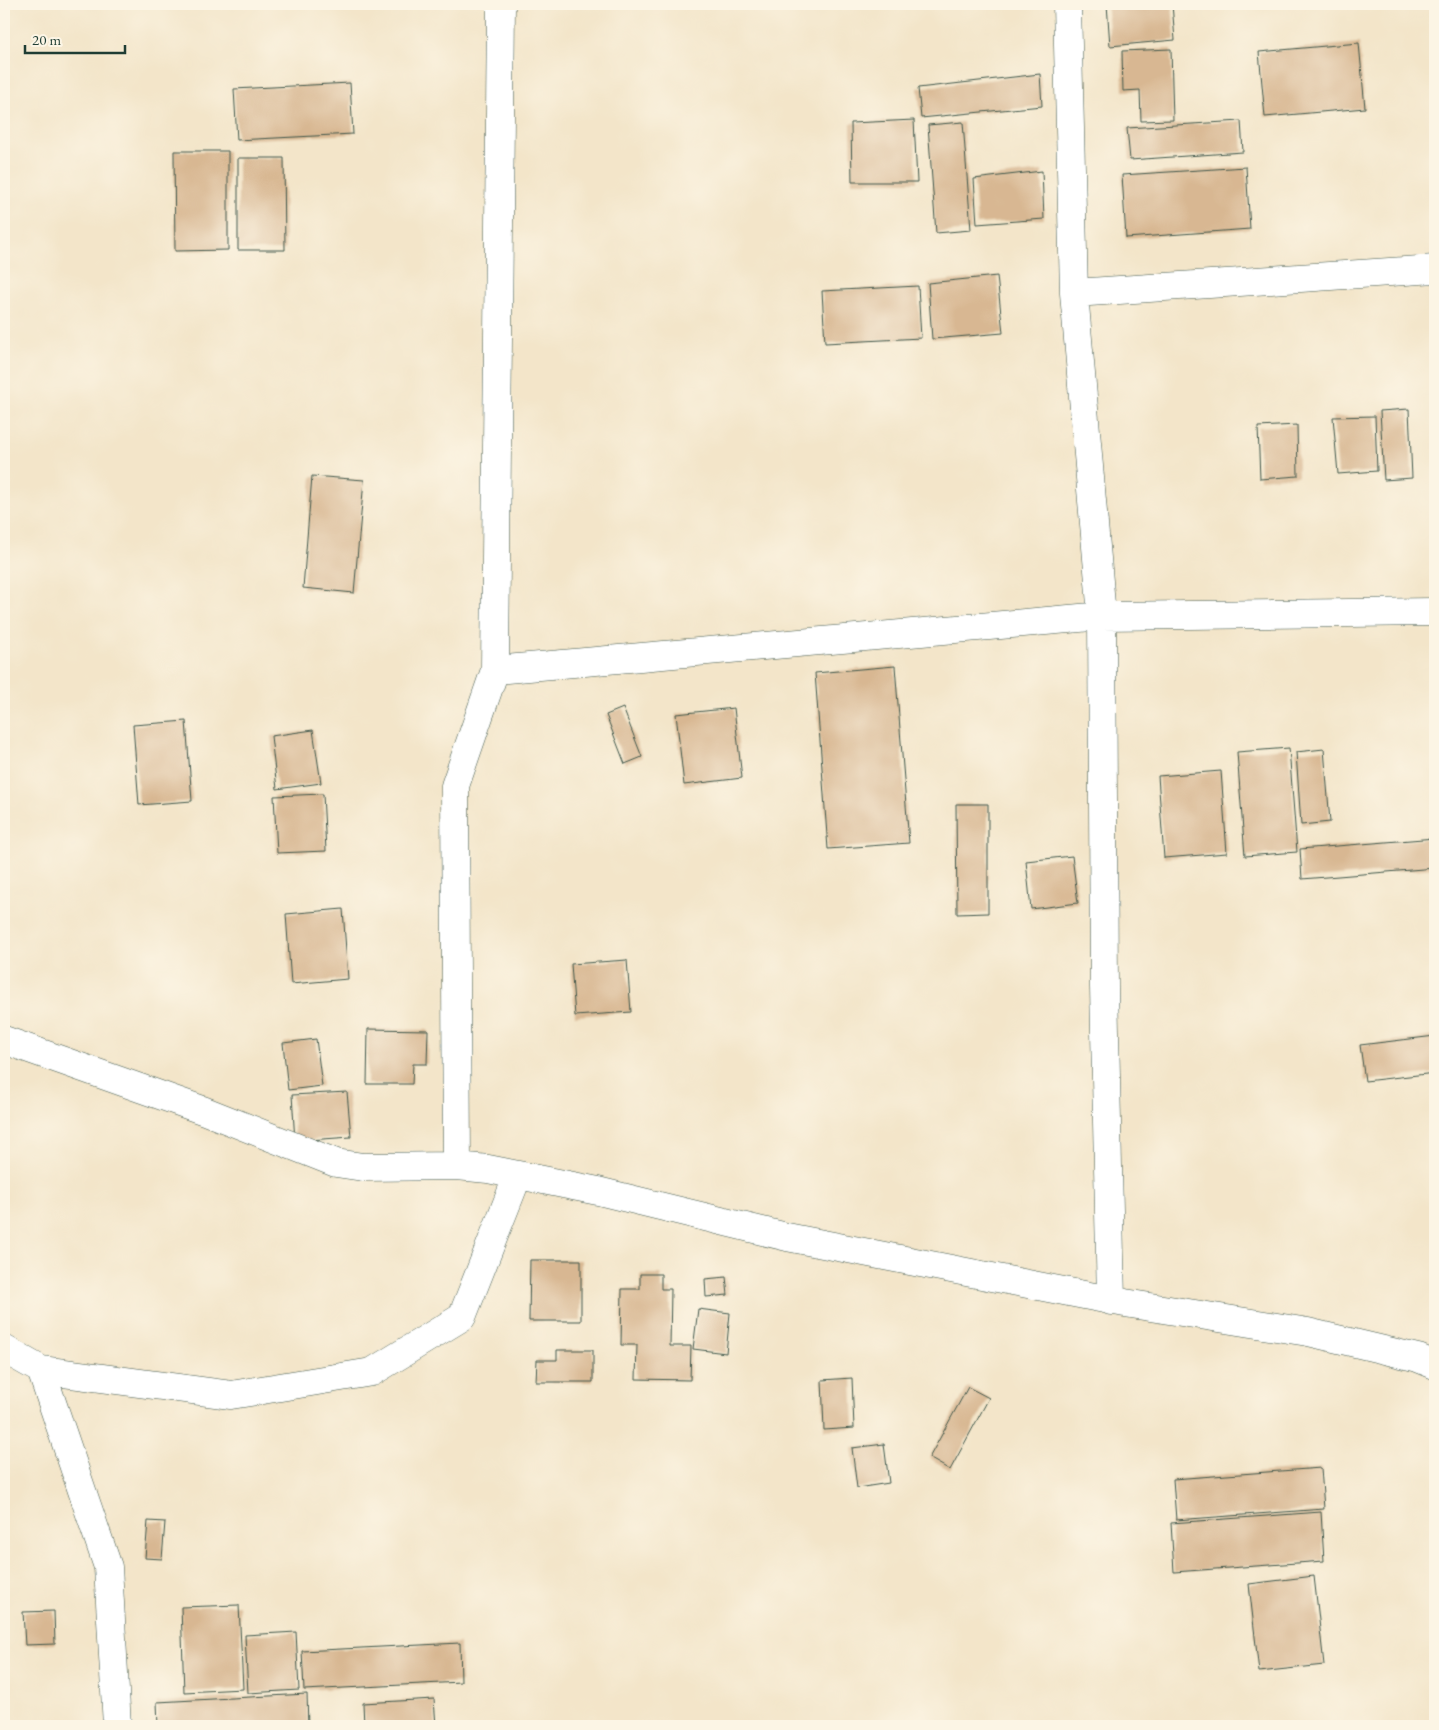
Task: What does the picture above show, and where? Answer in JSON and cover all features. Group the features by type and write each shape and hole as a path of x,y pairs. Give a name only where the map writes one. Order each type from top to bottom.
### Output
{"street":[{"path":"457,1166 455,786 495,670 501,4"},
{"path":"1067,4 1074,293 1102,616 1104,977 1111,1301"},
{"path":"1074,293 1435,269"},
{"path":"495,670 1102,616 1435,612"},
{"path":"4,1040 205,1111 336,1163 407,1168 457,1166 518,1175 598,1191 788,1237 1111,1301 1308,1332 1418,1358 1435,1365"},
{"path":"4,1349 41,1370 231,1395 372,1372 462,1317 518,1175"},
{"path":"41,1370 108,1567 117,1726"}],"building":[{"path":"1107,4 1172,4 1175,40 1110,46"},
{"path":"1359,43 1365,108 1265,117 1259,52"},
{"path":"1171,49 1173,120 1141,121 1140,90 1123,91 1122,51"},
{"path":"1040,74 1042,106 921,118 918,88"},
{"path":"350,83 353,134 237,140 234,89"},
{"path":"914,120 917,182 852,182 851,123"},
{"path":"1241,121 1243,152 1130,160 1127,128"},
{"path":"963,122 971,230 936,233 928,125"},
{"path":"174,151 228,151 228,250 175,251"},
{"path":"238,158 284,158 285,250 238,250"},
{"path":"1246,167 1250,229 1126,238 1122,175"},
{"path":"1042,171 1044,219 977,224 974,179"},
{"path":"997,276 1003,333 932,339 928,283"},
{"path":"918,286 921,338 825,343 822,291"},
{"path":"1409,409 1412,478 1384,480 1380,411"},
{"path":"1375,416 1377,471 1338,474 1333,417"},
{"path":"1297,425 1298,476 1260,479 1258,427"},
{"path":"312,476 364,480 354,593 303,588"},
{"path":"895,666 909,843 828,849 815,673"},
{"path":"623,708 642,757 625,764 606,715"},
{"path":"734,708 742,778 684,785 676,714"},
{"path":"186,721 192,801 139,805 133,725"},
{"path":"313,730 321,783 277,789 271,736"},
{"path":"1289,748 1297,852 1245,856 1237,752"},
{"path":"1324,749 1330,822 1301,825 1296,752"},
{"path":"1221,771 1227,853 1164,858 1158,776"},
{"path":"323,794 326,851 277,853 274,796"},
{"path":"956,804 988,804 988,913 957,914"},
{"path":"1435,838 1435,868 1302,879 1300,849"},
{"path":"1072,856 1078,903 1031,909 1026,861"},
{"path":"343,909 348,979 291,984 286,914"},
{"path":"627,960 631,1012 575,1016 571,964"},
{"path":"368,1029 428,1030 427,1064 413,1064 412,1084 367,1084"},
{"path":"1435,1036 1435,1073 1365,1081 1360,1045"},
{"path":"316,1039 322,1086 288,1090 283,1043"},
{"path":"347,1092 351,1137 295,1141 292,1095"},
{"path":"530,1260 581,1260 581,1321 529,1321"},
{"path":"640,1274 661,1274 661,1289 671,1289 670,1346 691,1346 690,1380 636,1379 637,1345 621,1345 622,1289 640,1289"},
{"path":"726,1277 728,1295 706,1297 705,1279"},
{"path":"698,1309 730,1313 726,1353 693,1349"},
{"path":"557,1350 593,1350 593,1382 536,1382 537,1360 557,1360"},
{"path":"852,1378 854,1428 824,1430 822,1380"},
{"path":"968,1387 989,1398 950,1470 929,1458"},
{"path":"884,1444 889,1483 857,1488 852,1448"},
{"path":"1321,1468 1324,1509 1176,1520 1173,1479"},
{"path":"1321,1512 1324,1561 1174,1572 1171,1523"},
{"path":"148,1521 165,1522 162,1559 145,1558"},
{"path":"1314,1576 1324,1665 1259,1672 1249,1584"},
{"path":"239,1605 243,1689 184,1692 181,1607"},
{"path":"54,1611 55,1644 25,1645 23,1612"},
{"path":"296,1632 299,1690 248,1693 245,1635"},
{"path":"460,1643 461,1682 304,1690 302,1651"},
{"path":"307,1694 308,1726 158,1726 157,1702"},
{"path":"434,1699 436,1726 364,1726 363,1703"}]}
